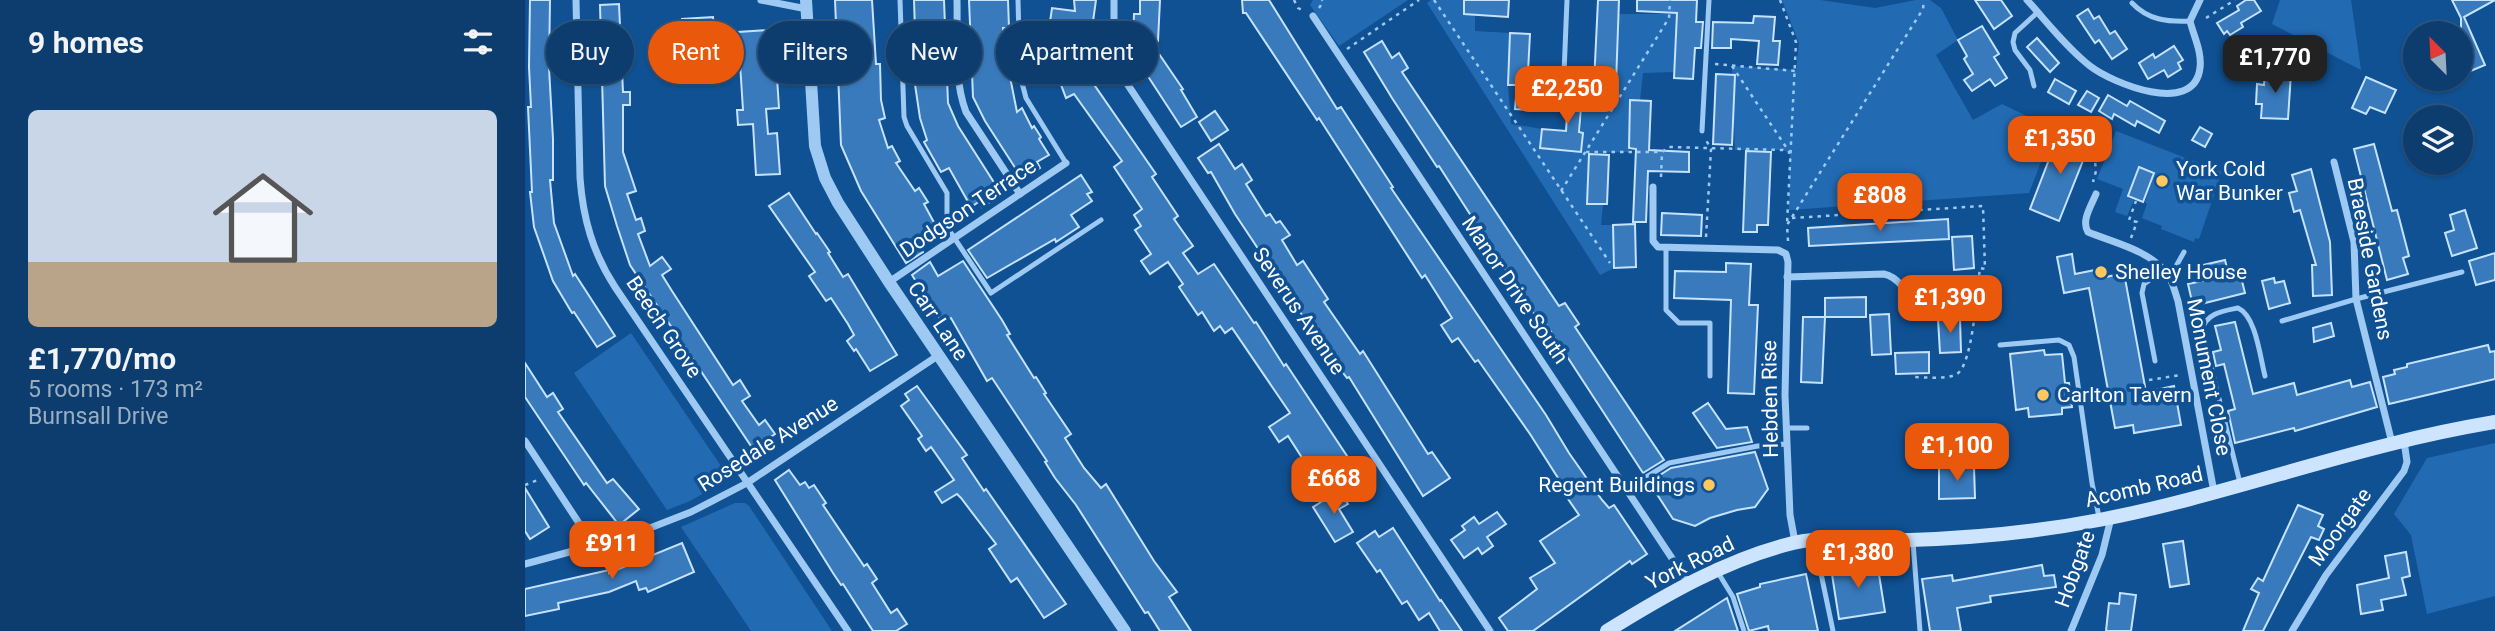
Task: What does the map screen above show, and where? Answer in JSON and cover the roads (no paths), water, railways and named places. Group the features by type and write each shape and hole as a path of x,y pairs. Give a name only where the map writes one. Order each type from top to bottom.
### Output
{"main road":[{"name":"Acomb Road","path":"1795,543 1814,540 1913,540 2022,533 2105,519 2214,494 2398,442 2495,422"},
{"name":"York Road","path":"1607,631 1689,584 1738,561 1795,543"}],"street":[{"name":"Beech Grove","path":"576,0 580,178 582,205 594,248 615,287 848,631"},
{"path":"761,0 806,5"},
{"path":"957,0 962,100 966,112 1020,194"},
{"name":"Severus Avenue","path":"1114,0 1114,52 1120,73 1490,631"},
{"path":"2027,0 2078,56 2092,67 2122,83 2167,94 2187,88 2196,81 2200,71 2198,47 2190,24 2200,0"},
{"name":"Carr Lane","path":"806,5 815,146 825,177 838,203 888,282 1125,631"},
{"name":"Manor Drive South","path":"1313,16 1689,584"},
{"name":"Braeside Gardens","path":"2334,162 2354,242 2356,299 2398,442"},
{"name":"Dodgson Terrace","path":"888,282 1066,163"},
{"path":"1653,187 1653,241 1658,247 1666,247"},
{"name":"Monument Close","path":"2096,194 2085,221 2088,233 2152,260 2169,277 2178,301 2214,494"},
{"name":"Hebden Rise","path":"1666,247 1778,250 1786,254 1786,428 1790,516 1795,543"},
{"path":"1787,277 1893,276 1918,313"},
{"name":"Rosedale Avenue","path":"525,564 594,546 660,524 721,498 939,355"},
{"path":"525,441 594,546"},
{"name":"Moorgate","path":"2292,631 2326,575 2404,471 2407,462 2398,442"},
{"name":"Hobgate","path":"2071,631 2102,555 2105,519"}],"lane":[{"path":"900,0 904,117 947,193 947,227 991,293 1101,220"},
{"path":"1018,0 1020,75 1026,98 1066,163"},
{"path":"1537,98 1563,98 1567,0"},
{"path":"1702,131 1709,0"},
{"path":"2132,3 2140,11 2156,19 2190,24"},
{"path":"2034,86 2030,71 2015,50 2013,42 2015,33 2038,12"},
{"path":"1666,247 1666,310 1679,323 1710,323 1710,376"},
{"path":"2155,361 2142,293 2144,284 2157,275 2169,277 2184,252"},
{"path":"2282,321 2462,272"},
{"path":"2241,486 2201,330 2209,316 2238,308 2246,312 2252,323 2265,376"},
{"path":"2000,345 2059,340 2069,345 2074,357 2092,483 2105,519"},
{"path":"1786,428 1807,428"},
{"path":"1627,489 1669,463 1758,446 1787,444"},
{"path":"1814,540 1833,631"},
{"path":"1913,540 1920,631"},
{"path":"1717,571 1733,597 1744,631"}],"place":[{"name":"York Cold War Bunker","path":"2162,181"},
{"name":"Shelley House","path":"2101,272"},
{"name":"Carlton Tavern","path":"2043,395"},
{"name":"Regent Buildings","path":"1709,485"}]}
